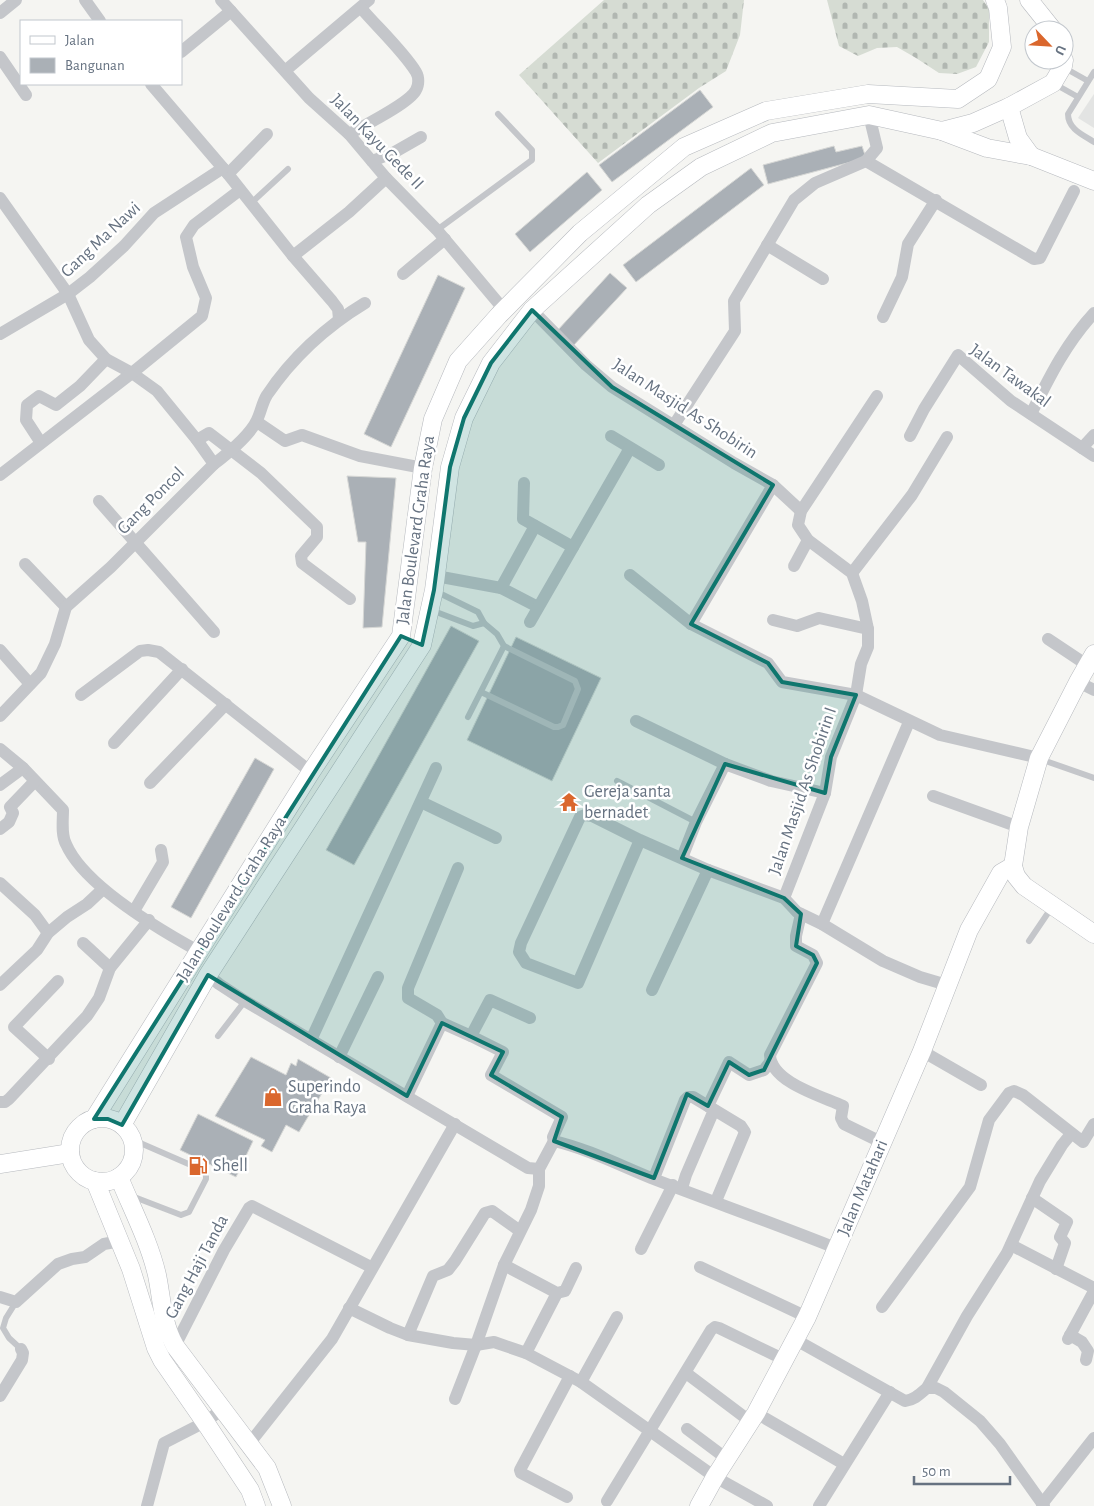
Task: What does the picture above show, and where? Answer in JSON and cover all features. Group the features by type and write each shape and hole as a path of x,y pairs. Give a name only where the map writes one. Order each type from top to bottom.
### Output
{"main road":[{"name":"Jalan Boulevard Graha Raya","path":"94,1119 311,772 401,636 423,468 433,418 458,361 580,233 684,147 766,111 862,94 958,99 988,80 1002,47 998,8 994,0"},
{"path":"1028,0 1045,20"},
{"path":"1053,83 1059,70"},
{"name":"Jalan Boulevard Graha Raya","path":"126,1132 208,975 422,645 435,583 450,467 464,418 491,363 532,310 648,205 701,167 772,133 863,116 942,131 973,123 1009,107 1053,83"},
{"path":"862,94 863,116"},
{"path":"1009,107 1018,138 1031,156"},
{"path":"942,131 987,148 1031,156 1094,181"},
{"path":"401,636 422,645"},
{"path":"1090,659 1039,758 1019,827 1013,866 1016,876 1024,886 1094,934"},
{"name":"Jalan Matahari","path":"699,1506 753,1417 808,1317 922,1051 969,930 1001,873 1013,866"},
{"path":"94,1119 108,1119 126,1132 133,1156 130,1164 119,1177 108,1181 95,1181 86,1178 78,1171 70,1153 74,1136 86,1123 94,1119"},
{"path":"0,1164 70,1153"},
{"path":"119,1177 151,1254 157,1275 165,1324 174,1346 267,1468 282,1506"},
{"path":"95,1181 131,1269 156,1348 162,1360 250,1490 256,1506"},
{"path":"143,1304 160,1298"}],"street":[{"path":"85,0 99,20"},
{"name":"Jalan Kayu Gede II","path":"221,0 286,70 309,98 349,134 386,178 441,234 504,312"},
{"path":"286,70 365,4 416,73 419,81 416,92 386,114 349,134"},
{"path":"182,51 231,11"},
{"path":"0,57 26,95"},
{"path":"152,85 338,309 339,319"},
{"path":"674,425 735,331 734,301 794,200 815,183 866,161 877,148 863,116"},
{"name":"Gang Ma Nawi","path":"0,334 68,294 124,246 154,214 225,171 267,134"},
{"path":"372,160 392,153 421,137"},
{"path":"866,161 936,200 1034,259 1040,258 1074,191"},
{"path":"293,256 349,212 386,178"},
{"path":"2,469 41,443 202,316 206,298 193,268 186,237 194,225 240,190"},
{"path":"0,198 68,294 89,340 106,359 132,373 157,391 214,464"},
{"path":"883,316 902,278 908,244 936,200"},
{"path":"403,274 441,234"},
{"path":"767,245 823,279"},
{"name":"Gang Poncol","path":"66,607 111,567 214,464 232,450 257,422 266,397 289,367 339,319 365,303"},
{"name":"Jalan Masjid As Shobirin","path":"532,310 586,365 612,387 773,485 801,511"},
{"path":"1031,414 1050,375 1077,331 1094,313"},
{"name":"Jalan Tawakal","path":"910,436 924,409 958,355 1005,396 1094,456"},
{"path":"41,443 26,420 27,405 39,396 56,405 80,386 106,359"},
{"path":"856,695 861,664 868,646 868,629 862,601 852,572 808,540 798,525 801,511 877,396"},
{"path":"257,422 286,441 302,435 344,452 423,468"},
{"path":"197,440 209,433 261,474 317,527 318,537 301,556 302,563 350,598"},
{"path":"1082,448 1094,435"},
{"path":"611,436 659,464"},
{"path":"852,572 912,495 947,437"},
{"path":"530,622 630,448"},
{"path":"524,483 523,519 573,547"},
{"path":"691,624 773,485"},
{"path":"99,501 214,632"},
{"path":"501,588 535,526"},
{"path":"794,566 808,540"},
{"path":"0,716 41,673 55,644 66,607 25,564"},
{"path":"630,575 691,624 768,663 782,682 856,695 909,722 940,735 1039,758"},
{"path":"435,583 501,588 538,607"},
{"path":"773,620 797,626 819,618 868,629"},
{"path":"1048,640 1090,659"},
{"path":"0,650 30,684"},
{"path":"81,695 140,651 159,652 311,772"},
{"path":"114,742 182,669"},
{"path":"1078,682 1094,690"},
{"name":"Jalan Masjid As Shobirin I","path":"784,898 825,794 831,757 856,695"},
{"path":"150,784 226,704"},
{"path":"636,721 725,764 771,781 825,794"},
{"path":"822,924 909,722"},
{"path":"0,749 23,768 63,810 65,843 78,864 103,889 166,933 200,952"},
{"path":"682,858 696,822 725,764"},
{"path":"0,785 23,768"},
{"path":"311,1040 436,768"},
{"path":"0,829 9,822 14,813 10,807 35,781"},
{"path":"932,796 1019,827"},
{"path":"421,802 496,838"},
{"path":"640,840 578,983 526,963 519,952 521,943 580,817 585,815 592,816 640,840 708,870 784,898 797,912 822,924 883,961 947,986"},
{"path":"134,911 163,862 161,850"},
{"path":"454,1399 476,1345 504,1265 531,1210 539,1186 539,1169 554,1141 553,1137 562,1117 491,1076 503,1052 442,1023 437,1015 408,998 408,988 458,868"},
{"path":"652,990 708,870"},
{"path":"0,883 35,915 48,933"},
{"path":"0,985 37,950 48,933 67,917 87,904 103,889"},
{"path":"801,914 796,936 796,946 813,955 817,963 770,1055 770,1062 780,1076 808,1091 843,1106 841,1118 844,1124 883,1143"},
{"path":"5,1100 49,1059 87,1016 99,998 110,968 149,920"},
{"path":"83,943 110,968"},
{"path":"208,975 246,1001 528,1168 539,1169"},
{"path":"339,1057 378,977"},
{"path":"49,1059 14,1027 58,981"},
{"path":"471,1036 490,1000 530,1018"},
{"path":"407,1096 442,1023"},
{"path":"922,1051 981,1085"},
{"path":"642,1249 677,1186 686,1175 730,1062 749,1075 764,1070 770,1062"},
{"path":"882,1307 970,1187 990,1120 1009,1093 1014,1091 1024,1095 1083,1142 1094,1124"},
{"path":"654,1178 685,1100 688,1097 692,1097 741,1126 745,1132 716,1201"},
{"path":"249,1444 332,1339 371,1267 455,1124"},
{"path":"796,1340 905,1401 911,1400 927,1388 967,1316 1011,1245 1040,1181 1071,1134"},
{"path":"554,1141 573,1145 838,1249"},
{"path":"1032,1198 1067,1222 1060,1237 1065,1243 1056,1268"},
{"name":"Gang Haji Tanda","path":"174,1346 224,1250 252,1206 371,1267"},
{"path":"408,1335 433,1276 448,1270 485,1213 492,1211 520,1231"},
{"path":"0,1297 16,1302 58,1264 72,1258 85,1257 104,1244 120,1241"},
{"path":"1011,1245 1094,1290 1069,1337 1082,1342 1088,1351 1086,1360"},
{"path":"504,1265 557,1293"},
{"path":"700,1267 808,1317"},
{"path":"526,1353 557,1293 565,1290 576,1268"},
{"path":"349,1308 408,1335 476,1345 494,1342 526,1353 576,1379 715,1477 767,1506"},
{"path":"567,1497 521,1473 520,1470 617,1317"},
{"path":"607,1501 711,1330 715,1327 719,1328 785,1360"},
{"path":"0,1396 22,1360 24,1353 21,1349"},
{"path":"686,1373 753,1417 844,1464"},
{"path":"927,1388 936,1388 944,1392 980,1421 1000,1444 1043,1505 1094,1438"},
{"path":"819,1506 890,1392"},
{"path":"147,1506 164,1443 205,1422 223,1410"},
{"path":"687,1430 726,1459"}],"lane":[{"path":"1074,69 1088,81"},
{"path":"1094,72 1068,114 1068,121 1073,128 1094,142"},
{"path":"1053,83 1078,97"},
{"path":"441,234 532,160 532,150 498,114"},
{"path":"250,204 288,169"},
{"path":"435,583 478,612 484,623 497,634 504,646 575,681 578,689 563,724 554,727 481,692"},
{"path":"430,610 473,626 484,623"},
{"path":"473,626 478,612"},
{"path":"468,717 504,646"},
{"path":"1039,758 1094,778"},
{"path":"617,781 696,822"},
{"path":"1029,941 1053,906"},
{"path":"218,1036 246,1001"},
{"path":"126,1132 200,1169 206,1174 206,1179 186,1215 181,1215 126,1193"},
{"path":"16,1302 2,1327 9,1338 21,1349"}],"highlighted area":[{"path":"532,310 612,387 773,485 691,624 768,663 782,682 856,695 831,757 825,793 725,764 682,858 784,898 801,914 796,946 813,955 817,963 764,1070 749,1075 729,1062 708,1106 687,1094 654,1178 554,1141 562,1117 491,1075 503,1052 442,1023 407,1096 208,975 122,1125 108,1119 94,1119 401,636 422,645 434,590 450,467 464,418 491,363"}],"shaded area":[{"path":"1094,94 1094,128 1078,118"}],"green space":[{"path":"604,0 744,0 740,35 726,71 699,88 598,163 519,75"},
{"path":"827,0 983,0 989,9 989,42 976,67 957,74 939,73 897,47 877,48 858,56 839,46"}],"building":[{"path":"700,90 713,107 612,182 599,165"},
{"path":"834,146 836,152 862,146 866,158 768,184 763,165"},
{"path":"751,168 764,185 636,282 623,265"},
{"path":"587,172 602,190 530,252 515,234"},
{"path":"610,273 627,288 573,346 557,331"},
{"path":"438,275 465,288 391,447 364,434"},
{"path":"347,476 396,478 382,627 363,628 366,542 358,542"},
{"path":"451,626 479,641 354,865 326,850"},
{"path":"516,637 601,678 552,781 467,740"},
{"path":"255,758 274,769 191,918 171,907"},
{"name":"Superindo Graha Raya","path":"251,1057 286,1075 291,1063 296,1066 298,1059 331,1078 299,1132 286,1125 272,1152 261,1146 265,1140 215,1116"},
{"path":"198,1114 253,1141 236,1177 180,1150"}],"place":[{"name":"Gereja santa bernadet","path":"569,802"},
{"name":"Superindo Graha Raya","path":"273,1097"},
{"name":"Shell","path":"198,1166"}]}
